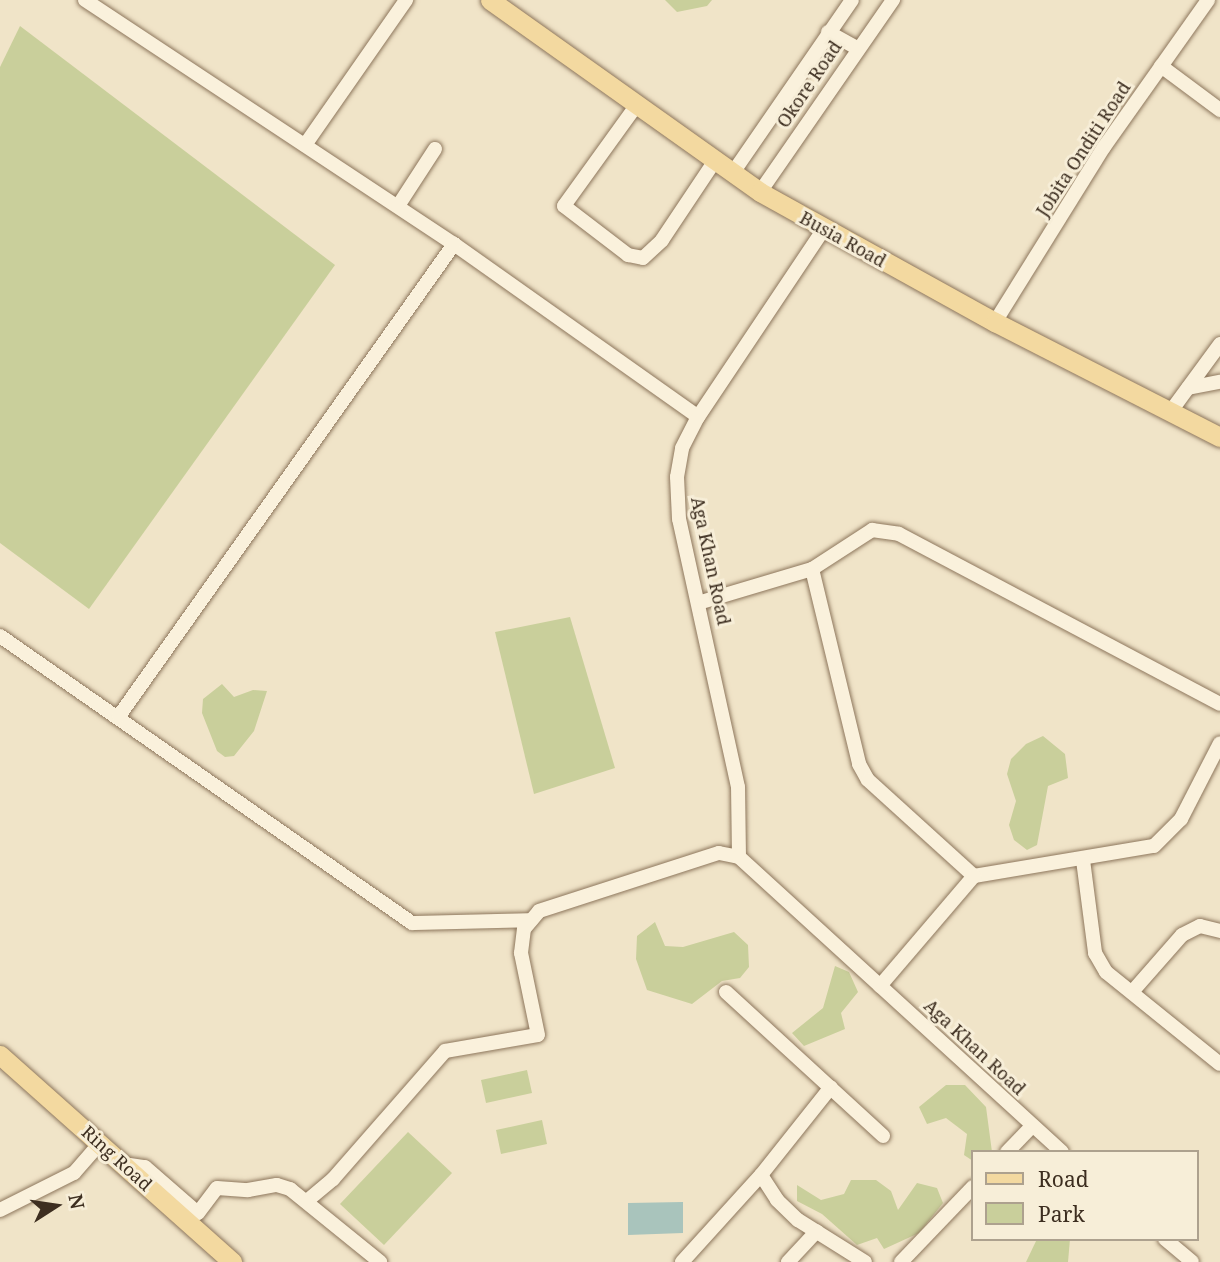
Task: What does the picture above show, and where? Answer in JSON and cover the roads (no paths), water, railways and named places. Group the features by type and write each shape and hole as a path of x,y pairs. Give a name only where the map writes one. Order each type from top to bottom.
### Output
{"main road":[{"name":"Busia Road","path":"490,0 714,162 760,192 995,322 1220,437"},
{"name":"Ring Road","path":"0,1055 232,1262"}],"street":[{"path":"85,0 454,244 698,417"},
{"path":"305,145 406,0"},
{"name":"Okore Road","path":"732,174 852,0"},
{"name":"Okore Road","path":"760,192 857,48 893,0"},
{"name":"Jobita Onditi Road","path":"995,322 1104,147 1208,0"},
{"path":"828,32 857,48"},
{"path":"1161,66 1220,110"},
{"path":"636,106 564,205 628,256 643,258 662,240 714,162"},
{"path":"398,206 435,149"},
{"name":"Aga Khan Road","path":"824,229 698,417 682,448 676,495 738,787 738,857 1060,1150"},
{"path":"119,716 454,244"},
{"path":"1171,411 1220,344"},
{"path":"1188,388 1220,382"},
{"path":"698,603 812,569 872,530 899,534 1220,704"},
{"path":"812,569 852,746 864,772 974,876"},
{"path":"0,636 119,716 258,819 412,923 531,920"},
{"path":"880,986 974,876 1083,860 1154,846 1181,818 1220,743"},
{"path":"308,1200 333,1179 445,1051 538,1035 521,953 524,929 546,906 719,853 738,857"},
{"path":"1083,860 1095,953 1106,972 1220,1064"},
{"path":"1132,992 1182,934 1200,926 1220,931"},
{"path":"726,992 883,1136"},
{"path":"682,1262 761,1175 831,1087"},
{"path":"1009,1150 1032,1126"},
{"path":"0,1210 74,1173 100,1143"},
{"path":"123,1164 145,1167 198,1213 217,1188 248,1190 277,1185 308,1200 380,1262"},
{"path":"761,1175 788,1212 865,1262"},
{"path":"901,1262 972,1187"},
{"path":"788,1262 817,1231"},
{"path":"1167,1241 1192,1262"}],"water":[{"path":"683,1202 683,1233 628,1235 628,1203"}]}
